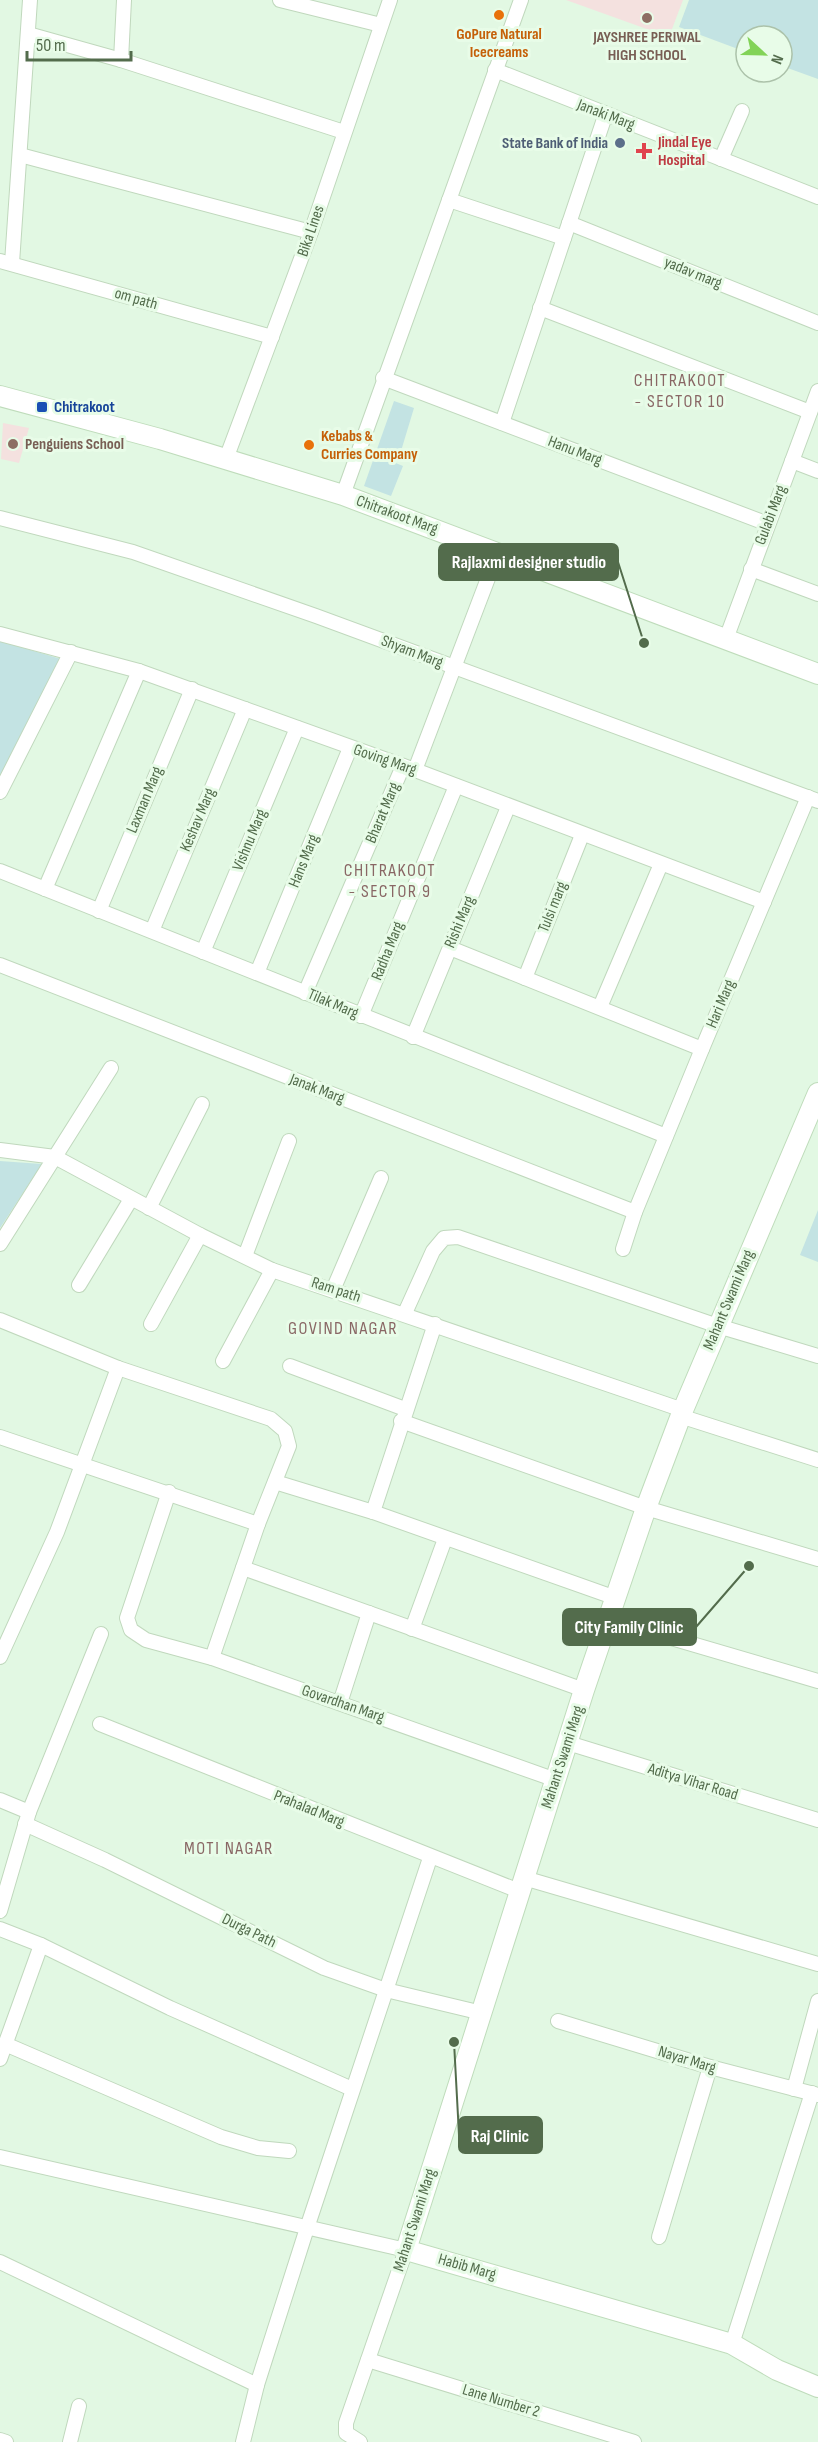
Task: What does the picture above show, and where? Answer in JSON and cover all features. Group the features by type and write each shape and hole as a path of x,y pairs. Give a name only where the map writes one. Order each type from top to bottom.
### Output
{"street":[{"path":"6,262 20,155 30,0"},
{"path":"121,60 124,0"},
{"path":"280,0 381,26"},
{"name":"Bika Lines","path":"226,459 311,232 390,0"},
{"path":"343,495 383,378 521,0"},
{"path":"28,34 121,60 344,132"},
{"name":"Janaki Marg","path":"495,70 605,116 818,197"},
{"path":"721,159 742,111"},
{"path":"502,423 605,116"},
{"path":"20,155 311,232"},
{"path":"448,200 564,238"},
{"name":"yadav marg","path":"569,223 818,323"},
{"name":"om path","path":"6,262 272,337"},
{"path":"540,308 810,412"},
{"name":"Hanu Marg","path":"383,378 768,524"},
{"name":"Gulabi Marg","path":"726,639 818,391"},
{"name":"Chitrakoot Marg","path":"0,396 226,459 343,495 818,674"},
{"path":"792,461 818,471"},
{"name":"Shyam Marg","path":"0,518 133,552 316,616 813,799"},
{"name":"Bharat Marg","path":"305,993 409,768 453,667 498,552"},
{"path":"751,569 818,594"},
{"name":"Goving Marg","path":"0,634 140,671 192,689 764,902"},
{"path":"0,792 71,652"},
{"path":"45,889 140,671"},
{"name":"Laxman Marg","path":"99,910 192,689"},
{"name":"Keshav Marg","path":"152,931 245,710"},
{"name":"Vishnu Marg","path":"203,952 297,728"},
{"name":"Hans Marg","path":"257,973 350,748"},
{"name":"Radha Marg","path":"361,1016 456,786"},
{"name":"Hari Marg","path":"623,1249 635,1212 764,902 813,799"},
{"name":"Rishi Marg","path":"413,1037 508,807"},
{"name":"Tulsi marg","path":"525,978 582,835"},
{"path":"600,1007 661,864"},
{"name":"Tilak Marg","path":"0,871 666,1136"},
{"path":"450,948 702,1049"},
{"name":"Janak Marg","path":"0,965 635,1212"},
{"path":"0,1244 111,1068"},
{"name":"Mahant Swami Marg","path":"360,2442 346,2433 346,2423 406,2250 584,1690 681,1413 818,1094"},
{"path":"149,1208 201,1104"},
{"path":"245,1256 289,1141"},
{"name":"Ram path","path":"0,1150 55,1157 200,1235 272,1270 405,1313 818,1460"},
{"path":"333,1290 381,1178"},
{"path":"79,1285 131,1199"},
{"path":"151,1324 200,1235"},
{"path":"405,1313 433,1251 444,1238 458,1237 718,1326 818,1356"},
{"path":"224,1360 272,1270"},
{"path":"0,1320 118,1368 271,1419 285,1431 289,1446 258,1524 212,1658"},
{"path":"373,1512 403,1415 435,1324"},
{"path":"290,1366 403,1415 646,1508 818,1559"},
{"path":"1,1650 57,1532 118,1368"},
{"path":"0,1437 84,1463 258,1524"},
{"path":"275,1482 373,1512 616,1598"},
{"name":"Govardhan Marg","path":"169,1492 127,1618 131,1630 146,1640 212,1658 556,1780"},
{"path":"412,1629 446,1539"},
{"path":"243,1568 584,1690"},
{"path":"340,1703 369,1613"},
{"path":"610,1620 818,1681"},
{"path":"0,1911 4,1885 23,1814 101,1634"},
{"name":"Prahalad Marg","path":"100,1724 430,1858 522,1885 818,1964"},
{"name":"Aditya Vihar Road","path":"568,1743 818,1820"},
{"name":"Durga Path","path":"0,1800 105,1860 324,1968 386,1990 482,2013"},
{"path":"243,2442 257,2385 307,2228 430,1858"},
{"path":"0,1929 40,1945 170,2008 352,2089"},
{"path":"0,2059 40,1945"},
{"path":"794,2089 818,2001"},
{"name":"Nayar Marg","path":"558,2021 710,2067 815,2094"},
{"path":"5,2044 221,2137 258,2148 289,2151"},
{"path":"659,2237 710,2067"},
{"path":"732,2344 815,2094"},
{"name":"Habib Marg","path":"0,2157 406,2250 732,2344 777,2370 818,2387"},
{"path":"0,2262 257,2385"},
{"name":"Lane Number 2","path":"368,2360 634,2442"},
{"path":"70,2442 78,2406"},
{"path":"0,2440 6,2442"}],"shaded area":[{"name":"JAYSHREE PERIWAL HIGH SCHOOL","path":"566,0 683,0 669,37"},
{"path":"689,0 818,0 818,79 794,70 794,24 734,24 734,48 679,27"},
{"path":"394,401 414,408 401,451 389,450 386,459 403,466 391,496 364,486"},
{"name":"Penguiens School","path":"3,423 29,428 19,463 1,459"},
{"path":"0,641 61,659 0,798"},
{"path":"0,1161 42,1164 0,1228"},
{"path":"818,1210 818,1262 800,1255"}],"place":[{"name":"GoPure Natural Icecreams","path":"499,15"},
{"name":"JAYSHREE PERIWAL HIGH SCHOOL","path":"647,18"},
{"name":"State Bank of India","path":"620,143"},
{"name":"Jindal Eye Hospital","path":"644,151"},
{"name":"Chitrakoot","path":"42,407"},
{"name":"Penguiens School","path":"13,444"},
{"name":"Kebabs & Curries Company","path":"309,445"},
{"name":"Rajlaxmi designer studio","path":"644,643"},
{"name":"City Family Clinic","path":"749,1566"},
{"name":"Raj Clinic","path":"454,2042"}],"district":[{"name":"CHITRAKOOT - SECTOR 10","path":"680,390"},
{"name":"CHITRAKOOT - SECTOR 9","path":"390,880"},
{"name":"GOVIND NAGAR","path":"343,1328"},
{"name":"MOTI NAGAR","path":"229,1848"}]}
